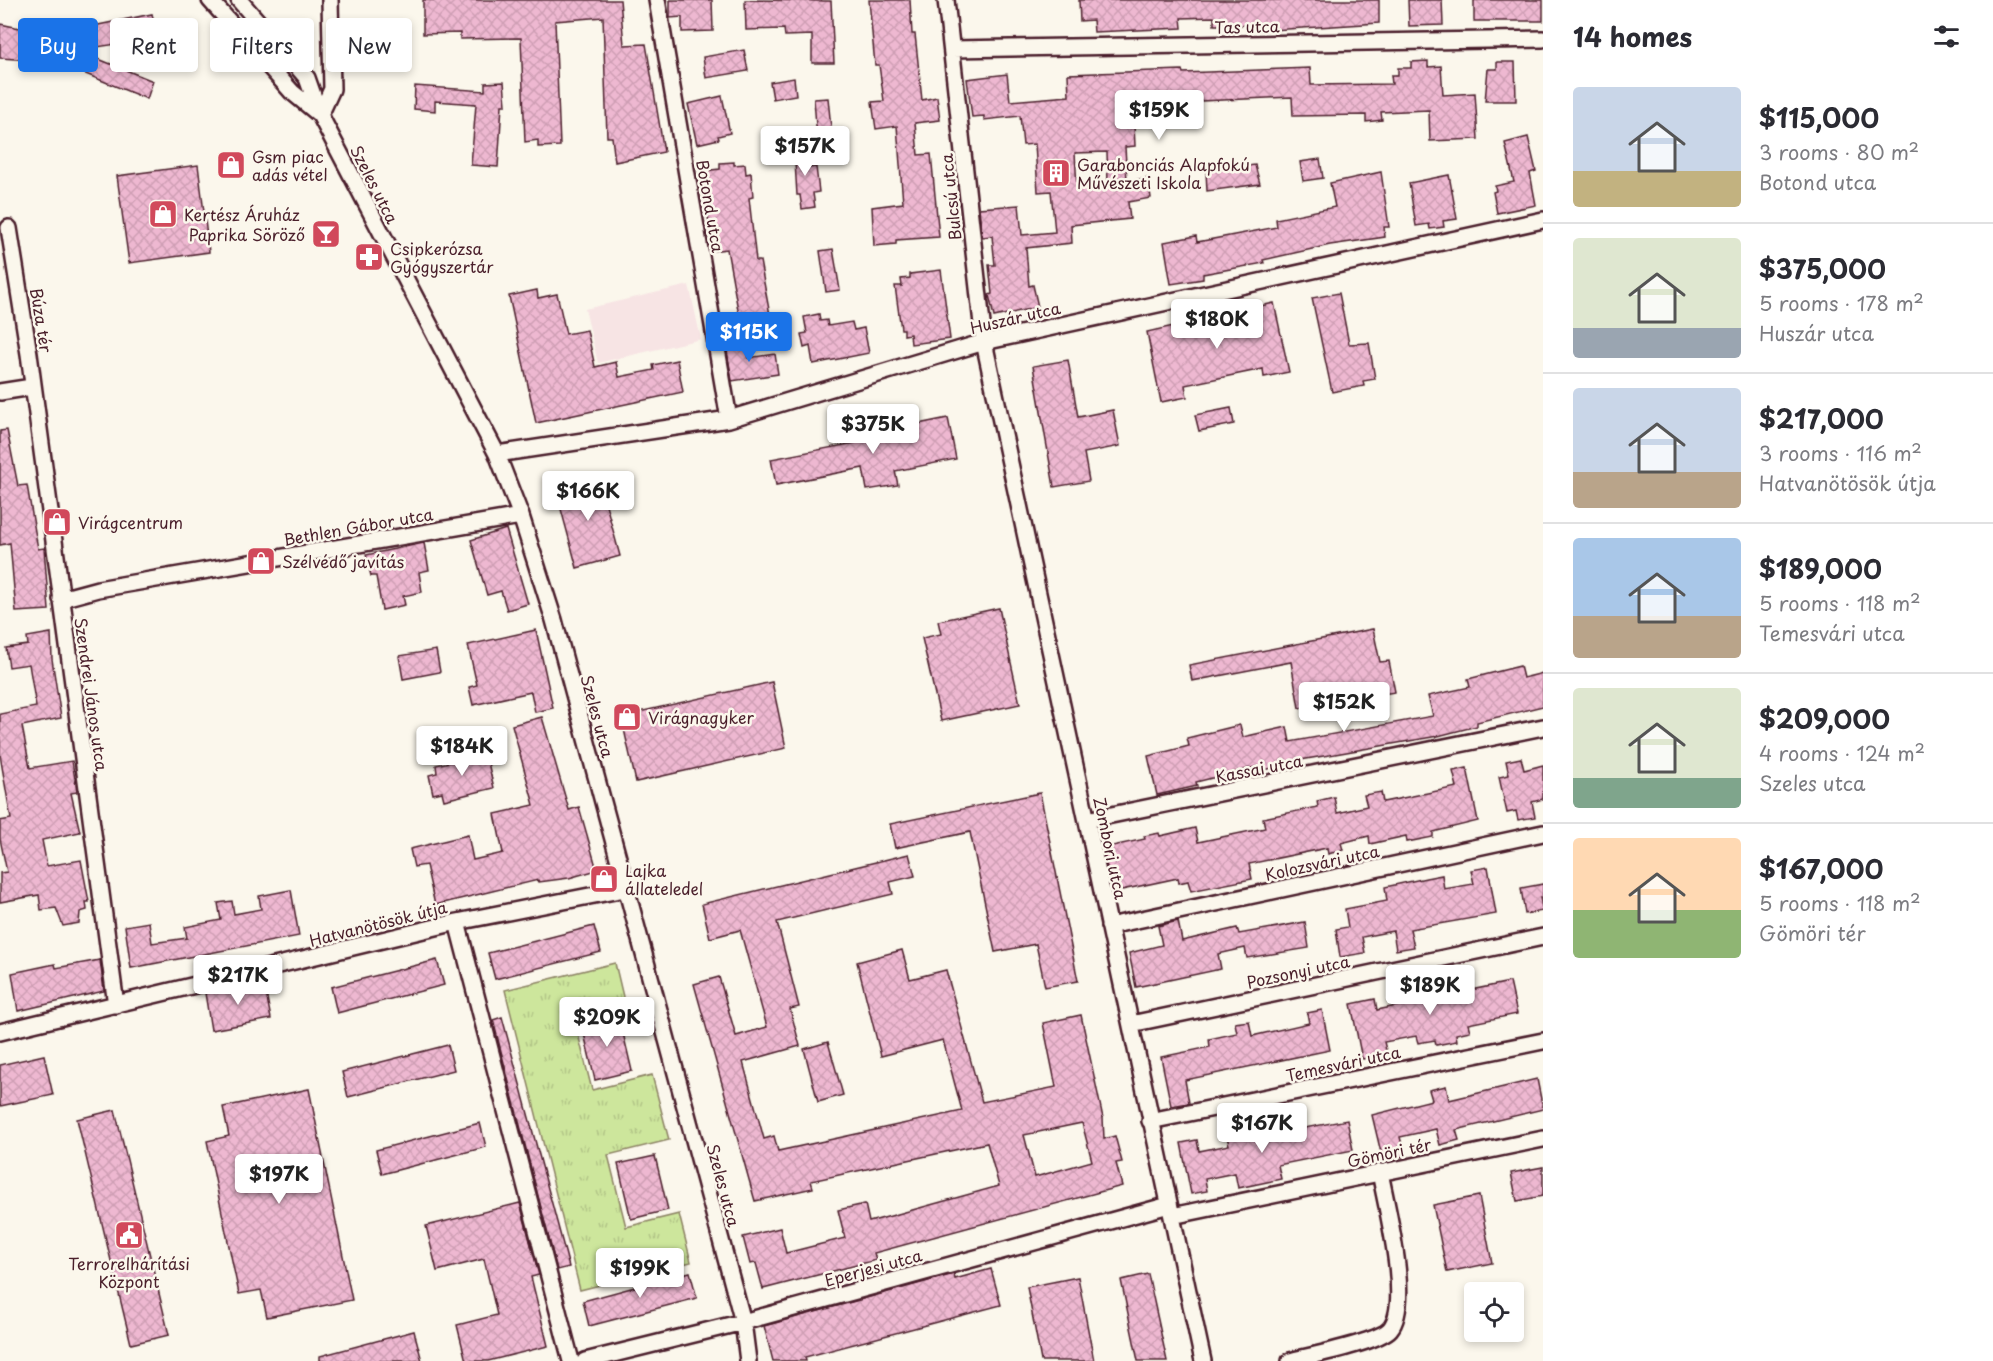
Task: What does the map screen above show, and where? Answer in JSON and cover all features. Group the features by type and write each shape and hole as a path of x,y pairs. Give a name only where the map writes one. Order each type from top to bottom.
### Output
{"street":[{"name":"Szeles utca","path":"210,0 292,92 320,115"},
{"name":"Szeles utca","path":"239,0 307,78 320,115 497,454 521,516 554,620 742,1322 748,1361"},
{"path":"320,115 332,89 330,0"},
{"name":"Botond utca","path":"657,0 729,419"},
{"name":"Bulcsú utca","path":"946,0 984,342"},
{"name":"Tas utca","path":"952,49 1543,39"},
{"name":"Huszár utca","path":"497,454 729,419 984,342 1543,220"},
{"name":"Búza tér","path":"9,228 32,387"},
{"name":"Zombori utca","path":"984,342 1203,1361"},
{"path":"0,392 32,387"},
{"name":"Szendrei János utca","path":"32,387 116,1005"},
{"name":"Bethlen Gábor utca","path":"60,599 98,589 521,516"},
{"name":"Kassai utca","path":"1087,820 1543,727"},
{"name":"Kolozsvári utca","path":"1109,926 1543,833"},
{"name":"Hatvanötösök útja","path":"0,1032 457,922 625,889"},
{"path":"457,922 571,1361"},
{"name":"Pozsonyi utca","path":"1131,1024 1543,937"},
{"name":"Temesvári utca","path":"1150,1121 1543,1041"},
{"name":"Gömöri tér","path":"1171,1211 1543,1139"},
{"path":"1290,1361 1372,1340 1390,1330 1399,1311 1399,1276 1380,1172"},
{"name":"Eperjesi utca","path":"585,1361 1171,1211"}],"shaded area":[{"path":"689,285 701,339 598,363 585,309"}],"green space":[{"path":"615,963 624,1001 573,1014 592,1090 652,1075 669,1140 608,1155 626,1227 679,1214 691,1262 580,1290 505,990"}],"building":[{"path":"423,0 620,0 624,45 646,44 664,152 615,162 612,137 607,137 603,17 555,21 560,146 538,147 538,140 525,142 521,38 460,39 460,33 423,34"},
{"path":"670,0 712,0 713,31 682,32 682,17 670,18"},
{"path":"745,0 831,1 834,63 812,63 812,35 785,36 784,29 746,30"},
{"path":"869,0 910,0 912,34 915,34 922,100 937,97 940,120 915,123 918,155 931,154 939,237 896,240 896,244 874,246 872,207 903,203 897,126 876,129 872,102 884,101 879,65 875,65"},
{"path":"1079,0 1379,0 1379,23 1272,30 1272,25 1214,25 1214,17 1181,18 1182,28 1094,32 1093,20 1080,21"},
{"path":"1408,0 1442,0 1443,25 1409,26"},
{"path":"1474,0 1543,0 1543,21 1474,21"},
{"path":"152,14 153,18 132,18"},
{"path":"110,23 110,45 98,47 98,25"},
{"path":"0,24 18,28 18,59 0,58"},
{"path":"744,50 748,71 706,78 703,57"},
{"path":"98,59 110,64 110,72 131,72 153,81 147,99 81,72 98,72"},
{"path":"1428,61 1428,67 1441,66 1443,95 1475,93 1478,139 1430,141 1429,110 1381,112 1382,120 1366,122 1366,115 1293,116 1292,97 1133,104 1135,146 1125,147 1127,181 1148,178 1151,198 1128,202 1130,219 1071,225 1072,243 1026,248 1029,286 1033,285 1038,307 994,317 989,295 992,294 989,265 995,265 992,236 982,237 979,208 1019,205 1022,235 1055,232 1051,191 1038,192 1035,144 1023,145 1020,116 984,120 984,116 972,117 967,79 1007,74 1010,101 1069,96 1068,74 1182,70 1183,73 1310,68 1311,85 1392,84 1391,75 1398,75 1398,68 1411,68 1411,62","holes":["1107,152 1108,183 1077,187 1075,153"]},
{"path":"1497,62 1515,62 1516,101 1485,101 1488,69 1497,69"},
{"path":"794,78 796,95 773,99 770,82"},
{"path":"504,82 506,105 502,105 498,167 471,165 476,104 435,101 435,111 414,109 415,86 485,91 485,83"},
{"path":"722,96 730,133 718,136 719,139 697,144 688,104"},
{"path":"828,98 832,138 817,139 814,99"},
{"path":"1528,137 1536,171 1530,173 1536,205 1497,213 1493,192 1496,191 1495,186 1514,182 1505,143"},
{"path":"807,143 810,168 816,167 819,192 813,193 815,207 802,209 800,195 797,195 794,145"},
{"path":"1320,159 1323,178 1303,181 1300,162"},
{"path":"734,162 734,165 745,164 746,174 751,173 753,197 749,198 756,261 760,261 770,315 740,321 727,249 712,251 703,171 720,169 720,163"},
{"name":"Kertész Áruház","path":"198,165 209,252 129,263 117,176"},
{"path":"1255,165 1260,184 1207,191 1206,171"},
{"path":"1381,172 1389,227 1384,227 1385,237 1330,245 1263,260 1264,263 1203,274 1203,279 1171,284 1164,242 1196,236 1197,242 1277,227 1276,219 1335,207 1330,183"},
{"path":"1449,175 1457,219 1443,221 1444,227 1430,229 1429,224 1416,226 1409,183"},
{"path":"833,249 840,290 826,292 820,251"},
{"path":"941,270 950,339 911,344 910,334 904,335 904,329 901,329 895,286 902,286 901,279 910,278 910,274"},
{"path":"537,290 538,298 557,294 566,334 587,330 595,367 616,362 619,377 654,370 653,365 677,360 683,392 536,423 509,296"},
{"path":"1339,293 1349,344 1369,343 1375,379 1363,381 1364,386 1332,392 1312,298"},
{"path":"1274,303 1289,372 1264,377 1263,369 1185,385 1187,397 1161,402 1147,332"},
{"path":"819,314 820,321 827,320 828,326 852,322 854,330 864,328 869,353 813,364 810,346 804,348 801,334 807,333 804,317"},
{"path":"745,342 748,358 775,354 778,374 732,381 726,345"},
{"path":"1068,360 1078,417 1113,410 1120,446 1084,453 1089,481 1054,487 1033,366"},
{"path":"1231,408 1234,424 1199,431 1195,415"},
{"path":"948,418 956,459 895,471 898,485 867,490 863,468 776,485 771,459 855,443 854,437"},
{"path":"7,430 18,486 27,485 38,549 44,548 49,610 16,612 10,543 0,545 0,431"},
{"path":"598,475 620,556 577,568 555,487"},
{"path":"506,529 528,604 507,610 501,591 487,595 471,540"},
{"path":"424,543 429,570 419,572 422,592 403,596 405,605 382,610 376,576 371,576 366,555"},
{"path":"999,608 1020,704 941,721 922,638 941,634 938,621"},
{"path":"1373,629 1380,662 1389,661 1395,692 1299,708 1291,662 1192,681 1189,665"},
{"path":"536,630 553,708 535,712 531,692 473,705 469,687 477,685 468,645"},
{"path":"51,633 52,659 61,718 22,726 30,768 72,761 77,792 71,793 80,832 42,840 47,866 81,860 89,902 86,902 87,910 80,912 79,923 63,926 56,908 41,910 39,895 0,902 0,873 7,872 0,839 0,821 11,819 0,755 0,714 36,707 29,664 9,667 6,648 28,645 27,637"},
{"path":"436,650 440,672 403,679 399,656"},
{"path":"1520,666 1523,678 1543,673 1543,706 1477,722 1477,726 1438,736 1295,761 1258,772 1256,767 1196,782 1197,786 1157,795 1148,756 1189,746 1187,738 1240,725 1243,737 1287,727 1290,742 1433,716 1428,696 1470,687 1468,679"},
{"path":"772,682 786,748 636,782 621,716"},
{"path":"542,717 569,810 579,807 597,870 569,878 539,882 538,880 435,905 426,865 414,867 410,849 468,835 473,860 503,853 495,814 534,805 512,725"},
{"path":"486,754 494,788 444,800 442,792 433,794 429,775 437,773 436,765"},
{"path":"1521,758 1524,770 1543,765 1543,799 1532,802 1535,817 1518,820 1516,811 1507,813 1499,777 1509,775 1506,761"},
{"path":"1467,768 1478,821 1433,832 1433,837 1407,842 1406,836 1370,844 1369,836 1341,843 1343,850 1328,854 1327,848 1249,864 1252,879 1191,891 1188,881 1179,883 1178,878 1112,892 1103,848 1145,839 1144,836 1159,833 1160,836 1195,828 1198,842 1265,828 1263,818 1318,807 1317,801 1334,797 1337,813 1367,806 1364,795 1381,792 1383,802 1457,787 1453,771"},
{"path":"1040,793 1078,981 1045,987 1036,944 995,952 970,832 895,848 890,824"},
{"path":"909,854 915,876 890,882 893,894 777,922 799,1007 790,1009 800,1046 743,1062 764,1139 774,1136 778,1151 962,1111 943,1040 881,1056 857,962 902,950 910,979 946,970 982,1102 1056,1087 1043,1023 1081,1015 1103,1118 1104,1139 1115,1136 1122,1162 1116,1163 1122,1186 874,1253 876,1260 763,1289 756,1263 750,1264 743,1237 780,1228 786,1253 845,1238 838,1210 865,1204 869,1222 999,1186 987,1143 811,1181 813,1188 755,1201 694,984 719,977 736,1036 767,1027 740,930 710,938 702,904","holes":["1082,1123 1092,1161 1035,1177 1024,1135"]},
{"path":"1488,867 1496,914 1410,929 1414,947 1396,950 1393,931 1362,937 1365,953 1340,957 1336,929 1348,927 1345,909 1387,901 1385,887 1426,878 1442,875 1444,889 1474,884 1471,870"},
{"path":"1543,884 1543,898 1540,898 1543,911 1525,914 1521,888"},
{"path":"291,890 299,936 131,968 125,926 149,922 152,943 187,938 185,927 221,920 218,903 232,901 234,914 261,909 259,896"},
{"path":"1178,921 1182,941 1237,928 1239,934 1305,922 1309,948 1247,958 1245,948 1218,954 1221,969 1136,987 1129,953 1162,945 1158,926"},
{"path":"594,926 601,952 495,979 488,953"},
{"path":"100,960 104,991 18,1011 12,973 55,964 56,968"},
{"path":"437,960 444,985 337,1013 331,987"},
{"path":"1459,981 1461,992 1510,982 1517,1014 1468,1024 1470,1031 1456,1034 1457,1041 1436,1045 1435,1040 1418,1043 1416,1036 1384,1042 1387,1054 1362,1059 1351,1004 1375,999 1377,1010 1411,1003 1409,995 1427,991 1426,988"},
{"path":"264,982 271,1019 211,1030 205,993"},
{"path":"1322,1010 1330,1050 1185,1080 1189,1103 1171,1106 1161,1057 1210,1047 1209,1039 1237,1033 1235,1023 1249,1021 1252,1036 1309,1023 1307,1013"},
{"path":"619,1016 632,1071 595,1080 582,1025"},
{"path":"502,1017 569,1267 557,1270 493,1020"},
{"path":"828,1042 843,1095 818,1102 804,1049"},
{"path":"448,1045 454,1070 348,1097 342,1072"},
{"path":"44,1055 53,1095 0,1106 0,1065"},
{"path":"1537,1079 1543,1109 1456,1130 1459,1140 1440,1145 1436,1129 1400,1137 1405,1156 1383,1161 1372,1115 1432,1100 1429,1090 1446,1086 1449,1100"},
{"path":"309,1089 352,1300 267,1317 261,1290 239,1294 207,1141 229,1136 223,1107"},
{"path":"115,1110 169,1335 131,1344 77,1119"},
{"path":"1347,1120 1353,1150 1278,1165 1281,1179 1238,1188 1235,1173 1205,1179 1207,1191 1191,1194 1181,1143 1197,1140 1199,1151 1229,1145 1226,1132 1244,1128 1246,1139"},
{"path":"480,1123 486,1147 382,1174 376,1150"},
{"path":"655,1156 668,1210 631,1219 618,1164"},
{"path":"1543,1167 1543,1196 1517,1201 1511,1173"},
{"path":"1479,1196 1492,1263 1447,1272 1433,1205"},
{"path":"520,1203 539,1275 531,1277 548,1346 488,1361 466,1361 457,1325 497,1315 484,1259 437,1271 426,1226"},
{"path":"991,1269 1001,1305 805,1357 806,1361 773,1361 764,1326 954,1274 955,1279"},
{"path":"690,1272 697,1298 589,1326 583,1301"},
{"path":"1148,1274 1167,1361 1138,1361 1121,1280"},
{"path":"1078,1277 1094,1361 1041,1361 1027,1287"},
{"path":"414,1331 422,1361 320,1361 320,1356"}],"place":[{"name":"Gsm piac adás vétel","path":"231,165"},
{"name":"Garabonciás Alapfokú Művészeti Iskola","path":"1056,173"},
{"name":"Kertész Áruház","path":"163,214"},
{"name":"Paprika Söröző","path":"326,234"},
{"name":"Csipkerózsa Gyógyszertár","path":"369,257"},
{"name":"Virágcentrum","path":"57,522"},
{"name":"Szélvédő javítás","path":"261,561"},
{"name":"Virágnagyker","path":"627,717"},
{"name":"Lajka állateledel","path":"604,879"},
{"name":"Terrorelhárítási Központ","path":"129,1235"}]}
